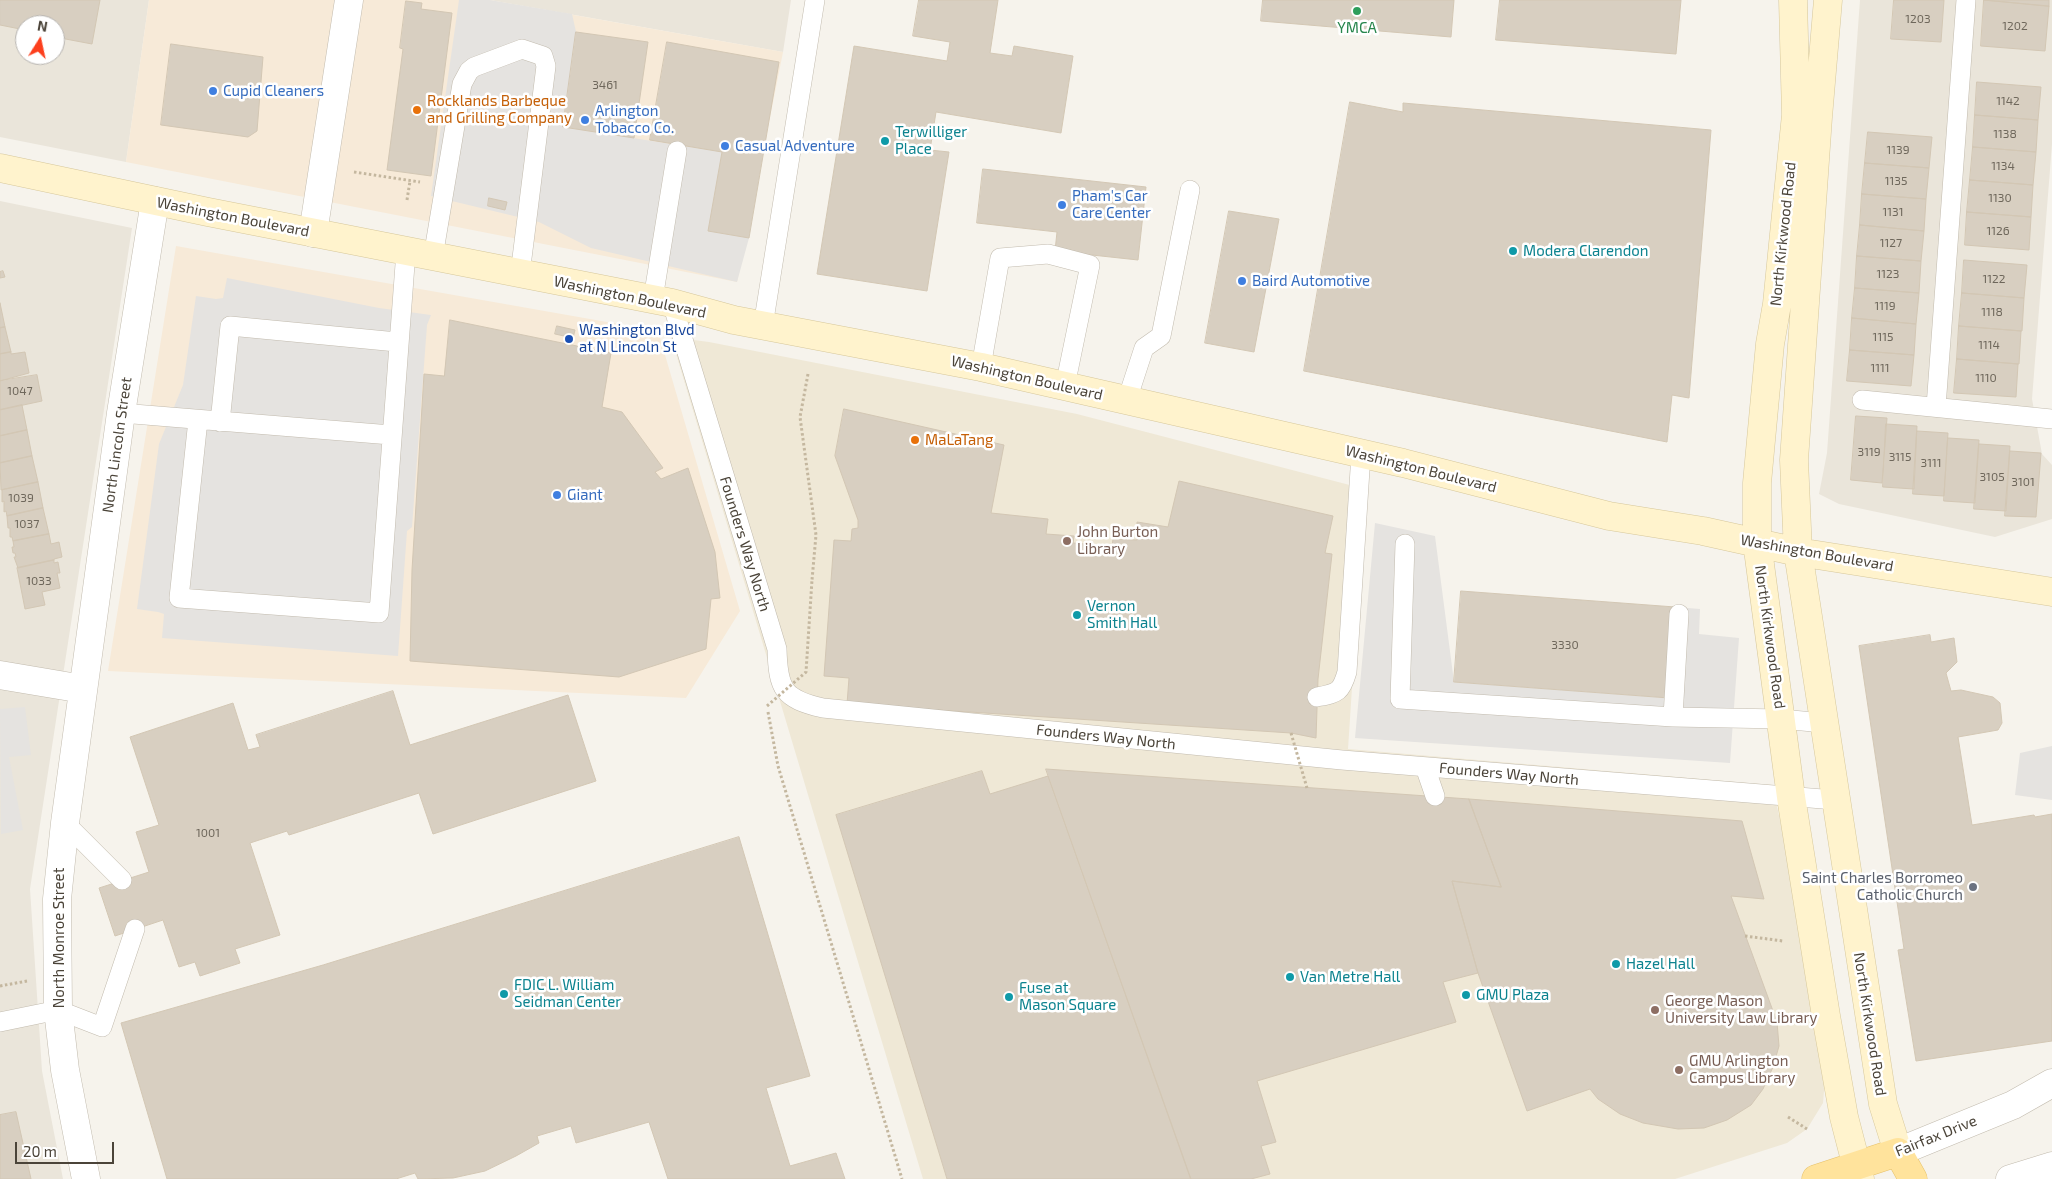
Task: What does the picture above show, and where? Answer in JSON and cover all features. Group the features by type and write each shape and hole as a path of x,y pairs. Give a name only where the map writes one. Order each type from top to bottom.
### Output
{"main road":[{"name":"North Kirkwood Road","path":"1794,0 1796,116 1756,483 1757,542 1791,797 1826,1016 1844,1118 1858,1173"},
{"name":"North Kirkwood Road","path":"1828,0 1815,146 1794,460 1798,552 1883,1104 1898,1152"},
{"name":"Washington Boulevard","path":"0,168 314,233 663,301 763,326 981,367 1361,454 1610,516 1703,531 1798,552 2052,592"},
{"name":"Fairfax Drive","path":"1816,1179 1858,1173 1898,1152"},
{"path":"1898,1152 1913,1179"}],"street":[{"path":"314,233 348,0"},
{"name":"North Lincoln Street","path":"83,689 121,413 155,201"},
{"path":"0,675 83,689"},
{"name":"North Monroe Street","path":"83,689 57,899 58,1010 65,1070 86,1179"},
{"name":"Fairfax Drive","path":"1898,1152 2013,1105 2052,1083"},
{"path":"2010,1179 2052,1166"}],"lane":[{"path":"763,326 815,0"},
{"path":"1936,407 1966,0"},
{"path":"433,256 462,84 469,71 474,67 522,49 543,56 546,66 520,274"},
{"path":"663,301 677,151"},
{"path":"1127,400 1144,348 1161,336 1190,190"},
{"path":"198,420 179,598 378,613 392,435 397,342 406,251"},
{"path":"981,367 1000,258 1048,254 1090,265 1065,386"},
{"name":"Founders Way North","path":"663,301 777,649 778,672 782,685 793,698 804,704 823,708 1342,760 1835,800"},
{"path":"220,422 230,326 397,342"},
{"path":"1862,400 2052,419"},
{"path":"121,413 392,435"},
{"path":"1318,697 1336,693 1343,687 1347,672 1361,454"},
{"path":"1405,544 1400,698 1673,717 1824,723"},
{"path":"1673,717 1679,614"},
{"path":"1425,767 1435,796"},
{"path":"65,823 122,880"},
{"path":"0,1022 58,1010 102,1027 135,929"}],"path":[{"path":"354,172 429,184"},
{"path":"407,200 410,180"},
{"path":"808,374 800,417 816,535 806,672 767,706 778,766 902,1179"},
{"path":"1292,733 1307,788"},
{"path":"1745,936 1789,942"},
{"path":"1788,1117 1807,1129"}],"shaded area":[{"path":"0,0 149,0 126,162 0,137"},
{"path":"149,0 489,0 783,52 737,282 126,162"},
{"path":"459,0 490,0 572,14 576,32 563,127 722,152 708,231 749,238 737,282 591,248 539,222 431,196"},
{"path":"490,0 791,0 783,52"},
{"path":"1860,0 2052,0 2052,144 2032,399 2042,454 2052,465 2052,519 1995,537 1839,504 1819,494 1827,453"},
{"path":"0,201 132,228 30,889 42,1071 63,1179 0,1179"},
{"path":"176,246 658,331 740,611 686,698 108,671"},
{"path":"227,278 379,308 431,315 427,325 412,527 407,531 398,656 162,638 164,614 137,609 159,444 183,385 196,296 216,299 223,298"},
{"path":"671,337 709,342 1077,414 1365,489 1348,749 1772,785 1783,833 1825,1079 1823,1103 1807,1129 1787,1143 1675,1179 923,1179"},
{"path":"1375,523 1435,536 1454,682 1669,698 1675,607 1700,609 1699,634 1739,638 1730,763 1355,738"},
{"path":"25,707 31,755 9,757 23,830 1,834 0,709"},
{"path":"2052,746 2052,800 2015,795 2020,753"}],"building":[{"path":"0,0 100,0 92,44 65,39 65,15 15,15 15,28 0,25"},
{"name":"Terwilliger Place","path":"919,0 998,0 990,53 1012,56 1014,46 1073,56 1061,133 936,112 930,150 949,152 927,291 817,274 854,46 947,61 950,42 913,36"},
{"name":"YMCA","path":"1263,0 1454,0 1451,37 1261,21"},
{"path":"1500,0 1681,0 1676,54 1496,40"},
{"path":"1894,0 1944,0 1941,42 1891,39"},
{"path":"1984,0 2049,6 2045,51 1981,46"},
{"path":"1984,0 2049,0 2049,6"},
{"name":"Rocklands Barbeque and Grilling Company","path":"406,1 422,3 421,9 452,13 431,176 387,170 403,49 400,48"},
{"path":"576,32 648,42 634,138 563,127"},
{"name":"Casual Adventure","path":"667,42 779,62 749,238 708,231 722,152 650,140"},
{"name":"Cupid Cleaners","path":"171,44 263,57 257,131 248,137 161,125"},
{"path":"1977,82 2041,87 2038,120 1975,115"},
{"name":"Modera Clarendon","path":"1350,102 1403,112 1403,103 1711,130 1689,398 1672,395 1667,442 1304,371"},
{"path":"1975,115 2038,120 2036,152 1973,147"},
{"path":"1868,132 1932,137 1929,168 1865,163"},
{"path":"1973,147 2036,152 2033,185 1970,180"},
{"path":"1865,163 1929,168 1926,199 1862,194"},
{"name":"Pham's Car Care Center","path":"983,169 1146,187 1138,260 1055,251 1057,232 977,223"},
{"path":"1970,180 2033,185 2031,217 1967,212"},
{"path":"1862,194 1926,199 1924,231 1860,225"},
{"path":"489,198 507,202 505,210 488,206"},
{"name":"Baird Automotive","path":"1229,211 1279,219 1254,352 1205,343"},
{"path":"1967,212 2031,217 2029,250 1965,245"},
{"path":"1860,225 1924,231 1921,261 1857,256"},
{"path":"1857,256 1921,261 1919,293 1855,288"},
{"path":"1964,260 2027,265 2024,298 1962,293"},
{"path":"3,271 5,277 0,278 0,272"},
{"path":"1855,288 1919,293 1916,324 1852,318"},
{"path":"1962,293 2024,298 2022,331 1959,326"},
{"path":"0,303 5,327 0,328"},
{"path":"1852,318 1916,324 1914,355 1850,350"},
{"name":"Giant","path":"450,320 611,353 602,407 622,412 663,468 655,472 661,479 688,468 715,552 720,598 711,599 706,649 619,677 410,661 412,570 424,374 444,376"},
{"path":"557,326 575,330 573,338 555,334"},
{"path":"1959,326 2021,331 2019,364 1957,359"},
{"path":"5,327 11,352 0,354 0,328"},
{"path":"1850,350 1914,355 1911,386 1847,381"},
{"path":"11,352 11,354 25,352 29,373 0,381 0,354"},
{"path":"1957,359 2018,364 2016,397 1954,393"},
{"path":"37,375 42,401 0,410 0,381"},
{"path":"22,405 27,430 0,436 0,410"},
{"name":"Vernon Smith Hall","path":"844,409 1004,445 991,513 1048,519 1046,534 1074,536 1073,543 1112,546 1113,539 1137,540 1137,522 1168,527 1179,481 1333,516 1325,553 1332,554 1318,679 1316,738 1291,733 847,704 849,678 824,676 834,540 851,541 852,529 858,528 858,520 835,456"},
{"path":"1856,416 1887,418 1882,483 1851,480"},
{"path":"1886,424 1917,426 1914,489 1883,487"},
{"path":"27,430 32,456 0,463 0,436"},
{"path":"1917,431 1948,433 1944,496 1913,494"},
{"path":"1948,438 1979,440 1975,503 1944,501"},
{"path":"1979,444 2010,446 2006,511 1974,509"},
{"path":"2010,451 2041,453 2036,517 2005,516"},
{"path":"32,456 38,482 1,490 0,463"},
{"path":"38,482 43,508 7,516 6,511 4,512 4,501 2,502 2,490"},
{"path":"43,508 49,534 13,541 12,537 10,537 7,516"},
{"path":"49,534 51,544 59,542 62,557 18,568 14,557 16,557 15,553 13,553 13,541"},
{"path":"54,560 54,563 58,562 60,573 57,573 60,588 42,592 45,605 25,609 17,568"},
{"path":"1461,591 1675,607 1669,698 1454,682"},
{"name":"Saint Charles Borromeo Catholic Church","path":"1930,635 1931,642 1954,638 1957,662 1946,673 1951,691 1961,690 1993,697 2000,703 2002,723 1998,730 1958,737 1972,825 2052,814 2052,1041 1916,1061 1898,950 1904,949 1859,646"},
{"path":"393,691 410,745 568,695 596,781 433,834 419,793 289,835 287,831 250,843 280,935 235,949 240,963 200,976 195,962 179,967 163,920 115,936 99,888 149,872 136,832 159,825 130,737 233,703 248,750 260,747 256,735"},
{"name":"Van Metre Hall","path":"1046,769 1469,799 1501,887 1452,881 1478,973 1443,982 1456,1022 1257,1081 1276,1142 1261,1146 1270,1174 1251,1179 1191,1179"},
{"name":"Fuse at Mason Square","path":"982,771 990,794 1048,776 1191,1179 947,1179 836,815"},
{"name":"Hazel Hall","path":"1469,799 1742,821 1764,899 1731,896 1777,1022 1779,1046 1773,1067 1763,1089 1751,1105 1727,1120 1704,1128 1678,1129 1643,1123 1620,1114 1598,1099 1590,1089 1527,1111 1478,973 1452,881 1501,887"},
{"name":"FDIC L. William Seidman Center","path":"739,837 810,1076 766,1088 790,1166 836,1153 845,1179 668,1179 649,1122 576,1143 571,1126 537,1136 539,1143 485,1171 453,1178 418,1179 415,1173 396,1179 167,1179 121,1023 323,965"},
{"path":"16,1112 31,1179 0,1179 0,1115"}],"place":[{"name":"YMCA","path":"1357,11"},
{"name":"Cupid Cleaners","path":"213,91"},
{"name":"Rocklands Barbeque and Grilling Company","path":"417,110"},
{"name":"Arlington Tobacco Co.","path":"585,120"},
{"name":"Terwilliger Place","path":"885,141"},
{"name":"Casual Adventure","path":"725,146"},
{"name":"Pham's Car Care Center","path":"1062,205"},
{"name":"Modera Clarendon","path":"1513,251"},
{"name":"Baird Automotive","path":"1242,281"},
{"name":"Washington Blvd at N Lincoln St","path":"569,339"},
{"name":"MaLaTang","path":"915,440"},
{"name":"Giant","path":"557,495"},
{"name":"John Burton Library","path":"1067,541"},
{"name":"Vernon Smith Hall","path":"1077,615"},
{"name":"Saint Charles Borromeo Catholic Church","path":"1973,887"},
{"name":"Hazel Hall","path":"1616,964"},
{"name":"Van Metre Hall","path":"1290,977"},
{"name":"FDIC L. William Seidman Center","path":"504,994"},
{"name":"GMU Plaza","path":"1466,995"},
{"name":"Fuse at Mason Square","path":"1009,997"},
{"name":"George Mason University Law Library","path":"1655,1010"},
{"name":"GMU Arlington Campus Library","path":"1679,1070"}]}
